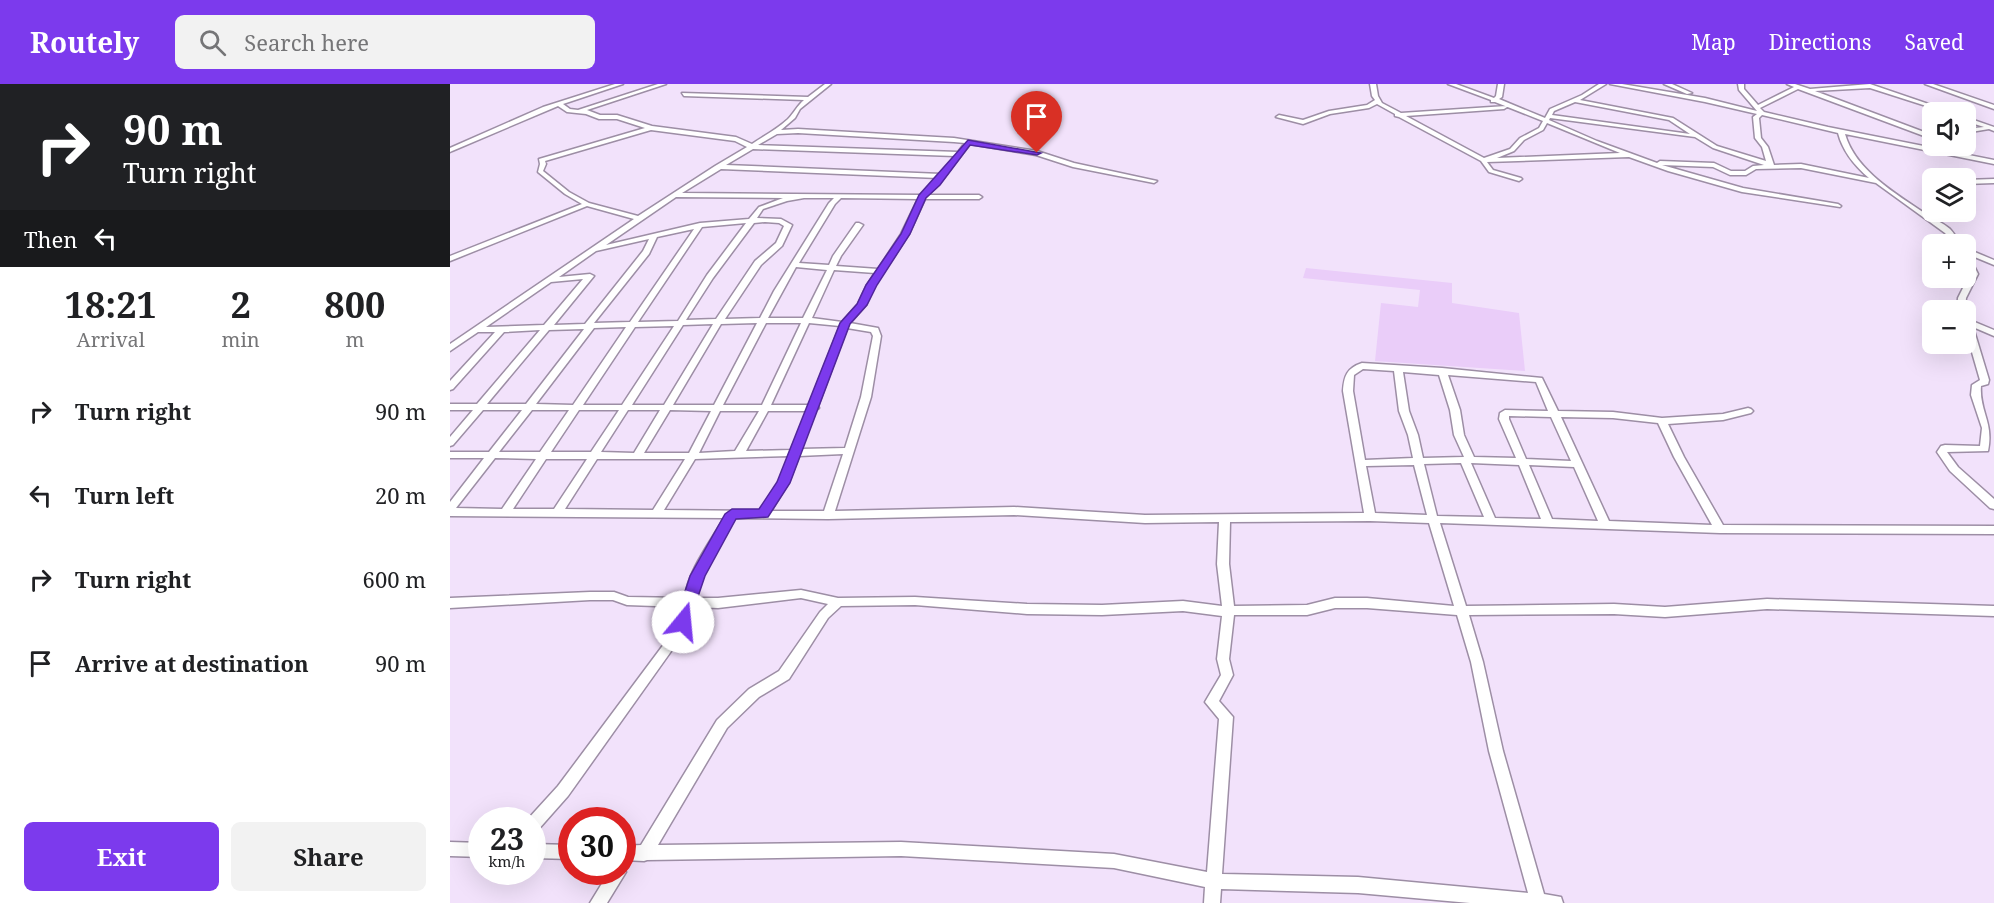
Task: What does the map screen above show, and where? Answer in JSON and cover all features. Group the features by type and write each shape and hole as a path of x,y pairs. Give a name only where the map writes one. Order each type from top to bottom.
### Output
{"street":[{"path":"450,150 542,109 620,84"},
{"path":"578,111 663,84"},
{"path":"450,348 639,218 717,167 774,134 828,84"},
{"path":"1373,84 1377,101 1396,115 1485,160 1631,155"},
{"path":"1450,84 1547,119 1648,163 1730,187 1838,206"},
{"path":"1493,101 1499,97 1501,84"},
{"path":"1485,160 1514,149 1547,119 1552,110 1603,84"},
{"path":"1613,84 1742,109 1760,110 1841,132 1994,161"},
{"path":"1619,85 1626,84"},
{"path":"1667,84 1705,100"},
{"path":"1741,84 1741,89 1760,110"},
{"path":"1790,84 1922,133"},
{"path":"1928,84 1994,107"},
{"path":"1808,91 1867,85 1922,103"},
{"path":"1771,165 1765,147 1758,138 1756,117 1760,110 1798,87"},
{"path":"684,94 810,99"},
{"path":"1572,100 1671,119 1717,148 1771,165"},
{"path":"1279,117 1300,122 1329,113 1369,106 1377,101"},
{"path":"558,103 569,111"},
{"path":"1396,115 1510,106"},
{"path":"542,109 578,111 598,117 617,117 651,128 728,138 752,147 957,154"},
{"path":"1742,109 1756,117"},
{"path":"1547,119 1695,136"},
{"path":"1976,123 1994,129"},
{"path":"639,218 587,204 546,177 540,171 543,164 541,160 651,128"},
{"path":"1976,130 1994,129"},
{"path":"774,134 798,131 942,138 1037,153 1073,165 1154,181"},
{"path":"1841,132 1841,138 1861,168 1878,182 1922,209"},
{"path":"763,514 784,483 845,323 862,305 880,271 905,234 922,197 968,142"},
{"path":"1976,154 1994,161"},
{"path":"1485,160 1491,171 1519,179"},
{"path":"1648,163 1714,165 1730,173 1746,173 1755,167 1771,165 1812,167 1878,182"},
{"path":"717,167 941,176"},
{"path":"1976,182 1994,181"},
{"path":"675,195 979,197"},
{"path":"556,514 718,264 739,241 753,219 765,206 809,195"},
{"path":"657,513 692,456 794,265 832,203 841,195"},
{"path":"450,259 587,204"},
{"path":"591,250 700,225 753,219 781,221 788,225 779,244 758,264 719,321 638,455"},
{"path":"1939,222 1950,234"},
{"path":"505,512 579,405 588,388 631,331 631,325 700,225"},
{"path":"739,454 765,408 832,267 859,225"},
{"path":"587,327 646,252 655,235"},
{"path":"1976,255 1994,263"},
{"path":"794,265 880,271"},
{"path":"450,444 590,276 549,280"},
{"path":"476,330 764,320 845,323 875,330 877,336 866,397 828,515"},
{"path":"1976,325 1994,333"},
{"path":"450,511 588,332 590,328 587,327"},
{"path":"450,387 501,330"},
{"path":"1976,341 1979,364 1990,376 1985,382 1977,385 1976,395 1987,428 1984,449 1951,447 1945,448 1942,453 1954,469 1994,505"},
{"path":"1370,517 1348,377 1354,369 1362,366 1539,380 1604,524"},
{"path":"1398,368 1404,411 1413,435 1418,461 1460,611 1477,662 1496,751 1538,902"},
{"path":"1442,371 1455,410 1459,435 1491,521"},
{"path":"450,407 668,405 814,408"},
{"path":"1548,522 1504,419 1505,413 1613,415 1662,421 1723,417 1748,411"},
{"path":"1662,421 1679,457 1720,528"},
{"path":"450,455 493,453 692,456 849,451"},
{"path":"1360,463 1468,460 1576,464"},
{"path":"450,511 556,514 828,515 1014,511 1145,519 1370,517 1720,528 1994,530"},
{"path":"546,810 563,791 668,647 691,603 692,588 697,576 732,514"},
{"path":"1212,903 1226,717 1212,702 1227,675 1224,645 1228,611 1223,564 1225,517"},
{"path":"450,603 590,596 614,596 627,601 691,603 747,601 801,594 838,602 915,601 1028,609 1102,610 1183,606 1228,611 1306,610 1335,603 1367,603 1460,611 1614,609 1665,612 1767,604 1994,611"},
{"path":"636,848 722,724 754,693 784,675 824,615 838,602"},
{"path":"450,849 468,850"},
{"path":"636,857 901,849 1114,861 1212,881 1358,885 1555,903"},
{"path":"598,903 610,885"}],"shaded area":[{"path":"1306,268 1452,283 1452,303 1519,313 1525,371 1375,361 1381,303 1418,307 1420,290 1303,278"}],"route":[{"path":"683,622 691,603 692,588 697,576 723,535 732,514 763,514 784,483 845,323 850,315 862,305 880,271 905,234 922,197 937,183 968,142 1037,153"}]}
